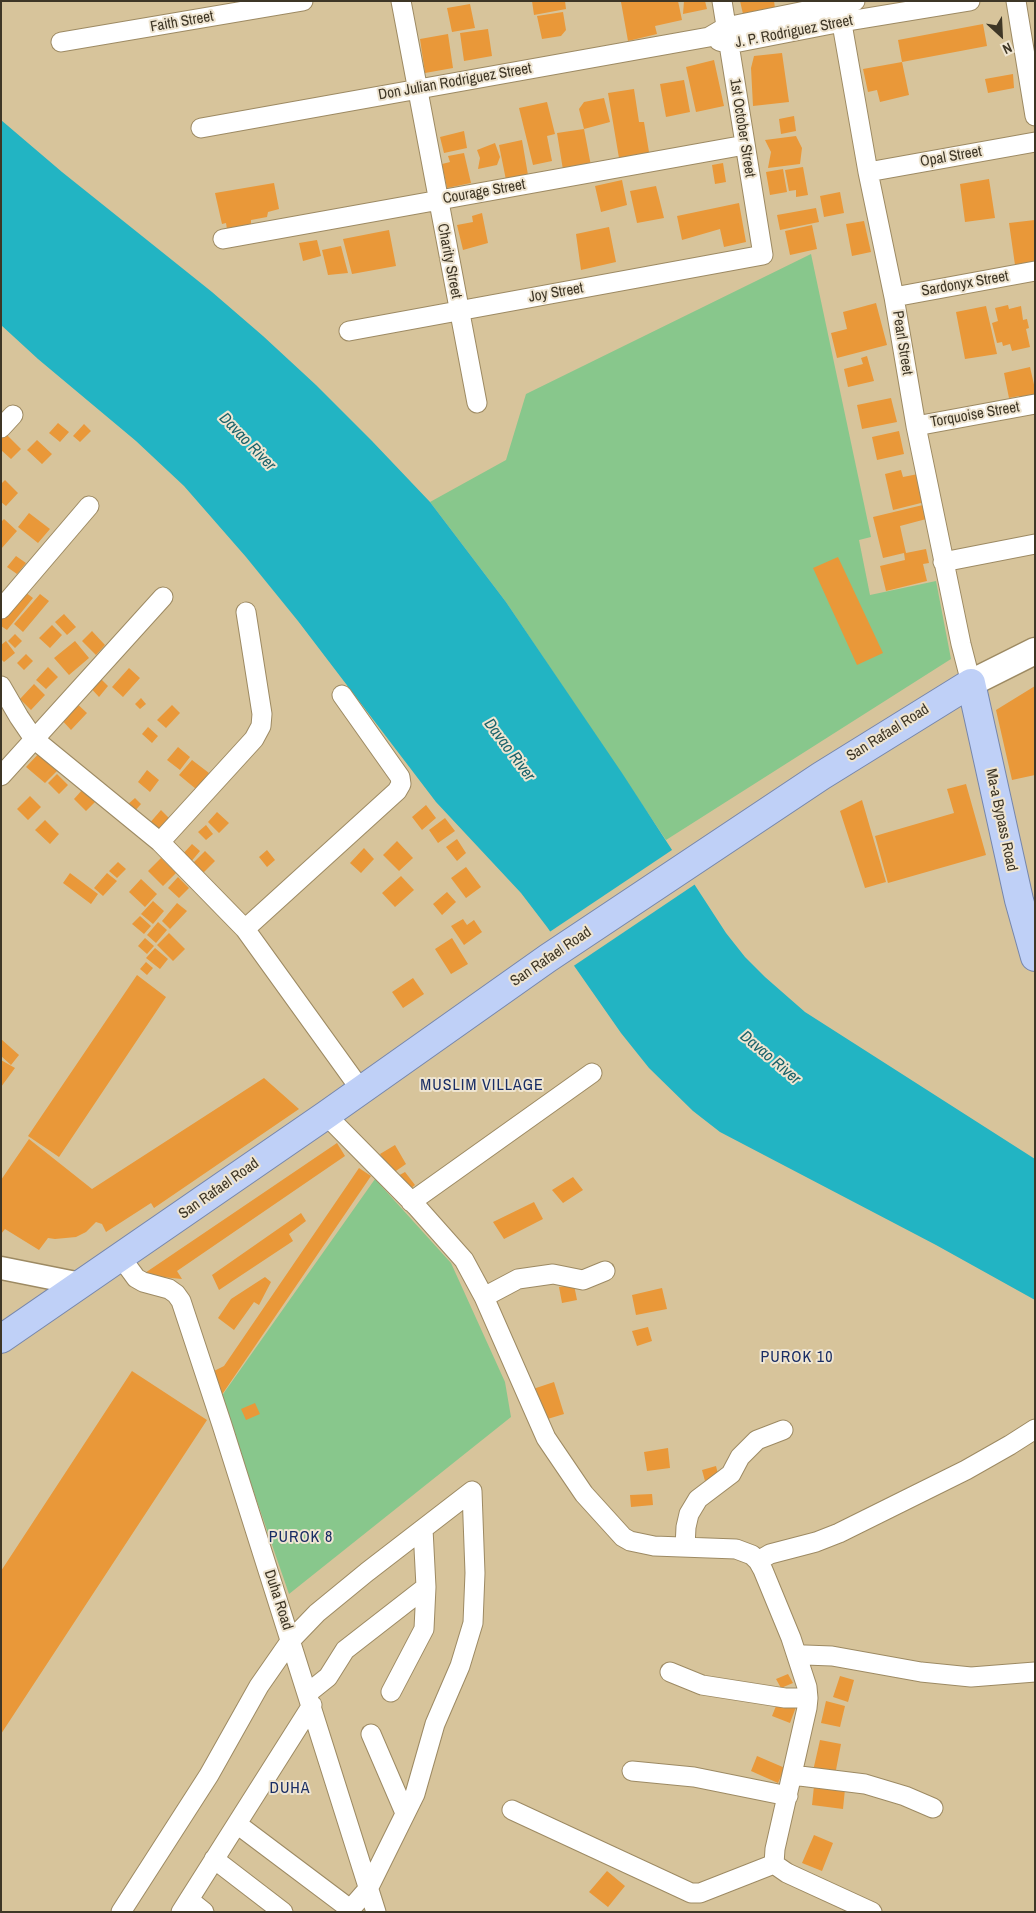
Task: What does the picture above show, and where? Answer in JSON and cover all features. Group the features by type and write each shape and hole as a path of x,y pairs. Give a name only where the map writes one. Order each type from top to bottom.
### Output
{"main road":[{"name":"San Rafael Road","path":"1,1339 326,1115 548,958 741,829 971,683 1035,651"},
{"name":"Ma-a Bypass Road","path":"971,683 1019,900 1035,957"}],"street":[{"name":"Faith Street","path":"61,42 303,1"},
{"name":"Charity Street","path":"401,1 476,402"},
{"name":"1st October Street","path":"722,1 763,255"},
{"name":"J. P. Rodriguez Street","path":"709,37 728,36 843,7 941,4 970,1"},
{"path":"1016,1 1035,116"},
{"name":"Pearl Street","path":"843,7 868,172 894,297 916,426 961,644 971,683"},
{"name":"Don Julian Rodriguez Street","path":"201,128 709,37"},
{"name":"Opal Street","path":"868,172 1035,142"},
{"name":"Courage Street","path":"223,239 745,145"},
{"name":"Joy Street","path":"349,332 763,255"},
{"name":"Sardonyx Street","path":"894,297 1035,271"},
{"name":"Torquoise Street","path":"916,426 1035,404"},
{"path":"1,609 89,506"},
{"path":"944,562 1035,544"},
{"path":"1,776 32,744 34,739 163,597"},
{"path":"160,842 254,739 260,726 262,714 246,612"},
{"path":"1,686 34,739 160,842 245,929 361,1090"},
{"path":"245,929 398,791 401,784 400,777 342,695"},
{"path":"411,1202 592,1073"},
{"path":"326,1115 411,1202 464,1260 484,1297 546,1438 584,1494 623,1537 630,1541 654,1546 736,1549 752,1555 764,1570 797,1656 807,1687 808,1698 775,1849 774,1864"},
{"name":"Duha Road","path":"120,1256 136,1278 143,1282 169,1289 176,1294 180,1301 222,1424 376,1912"},
{"path":"1,1268 80,1284"},
{"path":"484,1297 518,1279 553,1274 584,1280 605,1271"},
{"path":"758,1561 770,1554 816,1542 839,1533 973,1466 1010,1446 1035,1429"},
{"path":"685,1547 689,1514 698,1499 730,1474 740,1457 757,1440 783,1430"},
{"path":"122,1912 208,1775 259,1686 291,1640 316,1613 472,1491 476,1573 473,1623 460,1666 435,1724 415,1794 368,1889 349,1910 236,1824"},
{"path":"390,1692 424,1630 426,1587 423,1528"},
{"path":"204,1912 185,1906 310,1699 328,1677 345,1650 426,1587"},
{"path":"797,1656 832,1656 921,1672 971,1678 1035,1672"},
{"path":"670,1672 702,1685 785,1698 808,1698"},
{"path":"371,1734 405,1813"},
{"path":"632,1771 694,1777 788,1796"},
{"path":"792,1775 865,1784 905,1796 933,1808"},
{"path":"512,1810 691,1893 700,1893 774,1864"},
{"path":"214,1859 282,1912"},
{"path":"774,1864 787,1873 869,1911"}],"green space":[{"path":"811,254 871,537 859,540 870,595 936,581 951,659 666,840 506,602 430,502 506,460 526,394"},
{"path":"375,1179 451,1263 505,1382 511,1417 289,1594 221,1397"}],"water":[{"name":"Davao River","path":"1,120 62,172 212,292 263,336 316,385 430,502 506,602 622,773 726,933 745,957 805,1012 1035,1159 1035,1300 936,1245 720,1132 693,1111 649,1068 621,1033 521,893 436,802 298,621 246,557 184,486 136,441 38,359 1,325"}],"pier":[{"path":"675,848 697,883 572,967 548,933"}],"building":[{"path":"532,1 565,1 566,9 534,15"},
{"path":"678,1 682,20 655,26 657,34 628,41 621,2"},
{"path":"684,1 705,1 707,9 683,14"},
{"path":"740,1 774,1 775,8 743,14"},
{"path":"470,4 475,28 452,32 447,8"},
{"path":"563,12 566,30 561,36 542,39 537,16"},
{"path":"983,24 987,46 902,62 898,40"},
{"path":"488,29 492,56 464,61 460,33"},
{"path":"448,34 453,68 425,73 420,39"},
{"path":"782,53 789,102 753,106 751,68 754,56"},
{"path":"714,60 724,106 696,112 686,67"},
{"path":"902,62 909,95 880,102 877,90 868,92 863,69"},
{"path":"1013,74 1014,88 988,93 985,79"},
{"path":"684,80 690,112 666,117 660,84"},
{"path":"634,89 639,122 644,122 650,158 634,161 633,155 619,158 608,93"},
{"path":"604,98 610,122 584,129 579,109 584,102"},
{"path":"547,102 555,134 547,136 552,161 533,165 519,108"},
{"path":"794,116 796,131 781,134 779,119"},
{"path":"584,129 592,171 564,176 557,133"},
{"path":"464,131 467,148 444,153 440,137"},
{"path":"796,136 802,148 800,164 768,168 771,152 765,140"},
{"path":"522,140 528,175 506,180 499,145"},
{"path":"495,143 500,157 497,165 478,169 480,158 477,150"},
{"path":"464,153 471,183 447,188 442,164 450,162 448,156"},
{"path":"723,163 726,182 715,184 712,165"},
{"path":"803,167 808,195 796,197 796,190 789,191 785,170"},
{"path":"783,169 787,192 770,195 766,172"},
{"path":"989,179 995,218 965,222 960,184"},
{"path":"622,180 627,205 601,212 595,186"},
{"path":"274,183 279,209 268,212 267,217 251,220 251,225 227,229 226,223 222,224 215,193"},
{"path":"656,186 664,218 637,223 630,191"},
{"path":"840,192 844,213 824,217 820,196"},
{"path":"739,203 746,242 724,247 720,229 682,240 677,216"},
{"path":"816,208 819,222 780,230 777,215"},
{"path":"482,213 488,243 463,250 457,225 473,222 472,216"},
{"path":"1035,220 1035,262 1015,265 1009,223"},
{"path":"864,221 871,252 852,256 846,224"},
{"path":"812,225 817,249 790,255 785,231"},
{"path":"609,227 616,262 581,270 576,234"},
{"path":"389,230 396,266 352,274 343,239"},
{"path":"317,240 321,256 303,261 299,243"},
{"path":"341,246 348,273 328,275 322,250"},
{"path":"876,303 887,345 837,358 831,333 847,329 843,312"},
{"path":"1008,305 1009,309 1021,306 1023,320 1027,319 1029,328 1026,329 1030,347 1012,351 1010,344 1003,346 1002,342 997,343 992,323 998,321 995,308"},
{"path":"986,306 997,354 965,359 956,312"},
{"path":"867,356 874,381 848,387 844,369 863,364 861,358"},
{"path":"1030,367 1035,389 1035,401 1020,404 1019,396 1009,398 1004,373"},
{"path":"891,398 897,422 862,429 857,405"},
{"path":"58,423 69,432 60,442 49,433"},
{"path":"84,424 91,431 80,442 73,436"},
{"path":"899,431 904,454 877,460 872,437"},
{"path":"6,434 21,449 11,459 1,450 1,438"},
{"path":"37,440 52,454 42,464 27,450"},
{"path":"901,470 903,477 918,474 925,502 893,510 885,474"},
{"path":"5,480 18,493 6,506 1,502 1,484"},
{"path":"927,504 930,518 900,526 906,553 926,549 929,563 923,564 927,581 886,591 880,566 905,560 904,553 883,558 873,517"},
{"path":"29,513 50,529 38,543 18,527"},
{"path":"4,519 17,531 1,549 1,522"},
{"path":"16,556 26,563 17,574 7,567"},
{"path":"838,557 883,653 857,665 813,568"},
{"path":"21,589 33,598 7,630 1,626 1,613"},
{"path":"40,594 49,601 23,632 14,624"},
{"path":"64,614 76,627 67,635 55,622"},
{"path":"52,625 62,635 50,648 39,638"},
{"path":"92,631 105,645 96,655 82,641"},
{"path":"15,634 22,641 15,648 8,641"},
{"path":"6,641 15,653 4,662 1,659 1,645"},
{"path":"75,641 89,658 69,675 54,658"},
{"path":"26,654 33,661 24,670 17,663"},
{"path":"48,667 58,677 46,689 36,680"},
{"path":"129,668 140,678 123,697 112,687"},
{"path":"97,675 108,686 99,697 88,685"},
{"path":"34,684 45,695 31,710 20,699"},
{"path":"1035,686 1035,775 1012,780 996,710"},
{"path":"141,698 146,704 140,709 135,704"},
{"path":"73,700 87,713 71,730 59,717"},
{"path":"172,705 180,713 166,728 157,720"},
{"path":"148,727 158,736 152,743 142,734"},
{"path":"178,747 190,757 180,770 167,760"},
{"path":"43,749 61,767 45,783 26,767"},
{"path":"192,760 209,773 196,789 179,775"},
{"path":"147,770 159,780 150,792 138,782"},
{"path":"57,774 68,785 59,794 48,783"},
{"path":"966,784 986,855 888,883 875,836 954,813 947,789"},
{"path":"83,789 96,801 86,811 74,799"},
{"path":"30,796 41,807 28,820 17,809"},
{"path":"135,798 141,804 134,812 127,805"},
{"path":"862,800 886,882 865,888 840,811"},
{"path":"426,805 436,818 422,830 412,817"},
{"path":"161,810 172,821 159,835 148,825"},
{"path":"217,812 229,823 219,833 208,822"},
{"path":"445,818 455,831 438,843 429,830"},
{"path":"45,820 59,834 50,844 35,830"},
{"path":"206,825 213,834 206,840 198,832"},
{"path":"457,839 466,853 457,861 446,847"},
{"path":"397,841 413,858 399,871 383,855"},
{"path":"192,844 200,851 190,863 181,856"},
{"path":"364,848 374,859 361,873 350,863"},
{"path":"267,850 275,860 267,867 259,857"},
{"path":"205,851 215,861 201,875 191,865"},
{"path":"161,858 176,873 163,886 148,871"},
{"path":"118,862 126,869 117,878 109,871"},
{"path":"466,867 481,887 466,898 451,878"},
{"path":"70,873 98,894 91,904 63,883"},
{"path":"107,873 117,881 103,896 94,888"},
{"path":"401,876 414,890 395,907 382,893"},
{"path":"178,877 189,888 179,898 168,888"},
{"path":"141,879 157,894 145,907 129,892"},
{"path":"447,892 456,902 442,915 433,904"},
{"path":"153,901 164,911 153,924 141,914"},
{"path":"177,903 187,911 170,929 162,921"},
{"path":"140,916 151,926 144,934 132,924"},
{"path":"463,919 467,925 474,920 482,932 464,945 451,926"},
{"path":"158,922 167,930 156,943 147,935"},
{"path":"169,933 185,949 173,961 157,945"},
{"path":"145,938 154,946 147,954 138,946"},
{"path":"452,938 468,964 451,974 435,949"},
{"path":"155,948 168,959 160,969 146,958"},
{"path":"146,962 153,968 147,975 140,969"},
{"path":"137,975 166,997 59,1157 28,1136"},
{"path":"413,978 424,994 403,1008 392,992"},
{"path":"1,1039 19,1055 11,1065 1,1056"},
{"path":"1,1060 15,1068 1,1087"},
{"path":"264,1078 299,1109 154,1208 151,1203 106,1232 102,1224 96,1222 86,1232 76,1237 48,1238 39,1250 5,1229 1,1234 1,1180 29,1139 92,1189"},
{"path":"337,1143 345,1156 177,1271 182,1279 142,1275"},
{"path":"395,1145 406,1164 393,1173 380,1154"},
{"path":"359,1168 371,1176 221,1396 212,1372 224,1366"},
{"path":"405,1172 415,1185 408,1191 396,1177"},
{"path":"573,1177 583,1190 563,1203 552,1190"},
{"path":"534,1202 543,1219 504,1239 493,1222"},
{"path":"301,1213 306,1221 289,1234 293,1241 219,1290 212,1275"},
{"path":"265,1277 271,1282 259,1305 254,1302 234,1330 218,1318 231,1299"},
{"path":"574,1285 577,1300 562,1303 559,1287"},
{"path":"662,1288 667,1309 636,1315 632,1295"},
{"path":"648,1327 652,1341 637,1346 632,1331"},
{"path":"132,1371 207,1420 1,1734 1,1571"},
{"path":"554,1382 564,1414 541,1421 530,1390"},
{"path":"255,1403 260,1414 246,1420 241,1409"},
{"path":"668,1448 670,1468 647,1471 644,1452"},
{"path":"716,1466 719,1478 705,1481 702,1470"},
{"path":"652,1494 653,1505 631,1507 630,1495"},
{"path":"788,1674 793,1683 781,1688 776,1679"},
{"path":"840,1676 854,1680 848,1702 833,1697"},
{"path":"778,1701 796,1707 790,1723 772,1716"},
{"path":"826,1701 845,1706 840,1727 821,1723"},
{"path":"820,1740 841,1744 835,1775 813,1771"},
{"path":"757,1756 785,1768 778,1783 751,1771"},
{"path":"814,1786 845,1789 843,1809 812,1805"},
{"path":"814,1835 833,1843 822,1871 802,1863"},
{"path":"607,1871 625,1886 608,1907 589,1892"}],"district":[{"name":"MUSLIM VILLAGE","path":"482,1086"},
{"name":"PUROK 10","path":"797,1358"},
{"name":"PUROK 8","path":"301,1538"},
{"name":"DUHA","path":"290,1789"}]}
